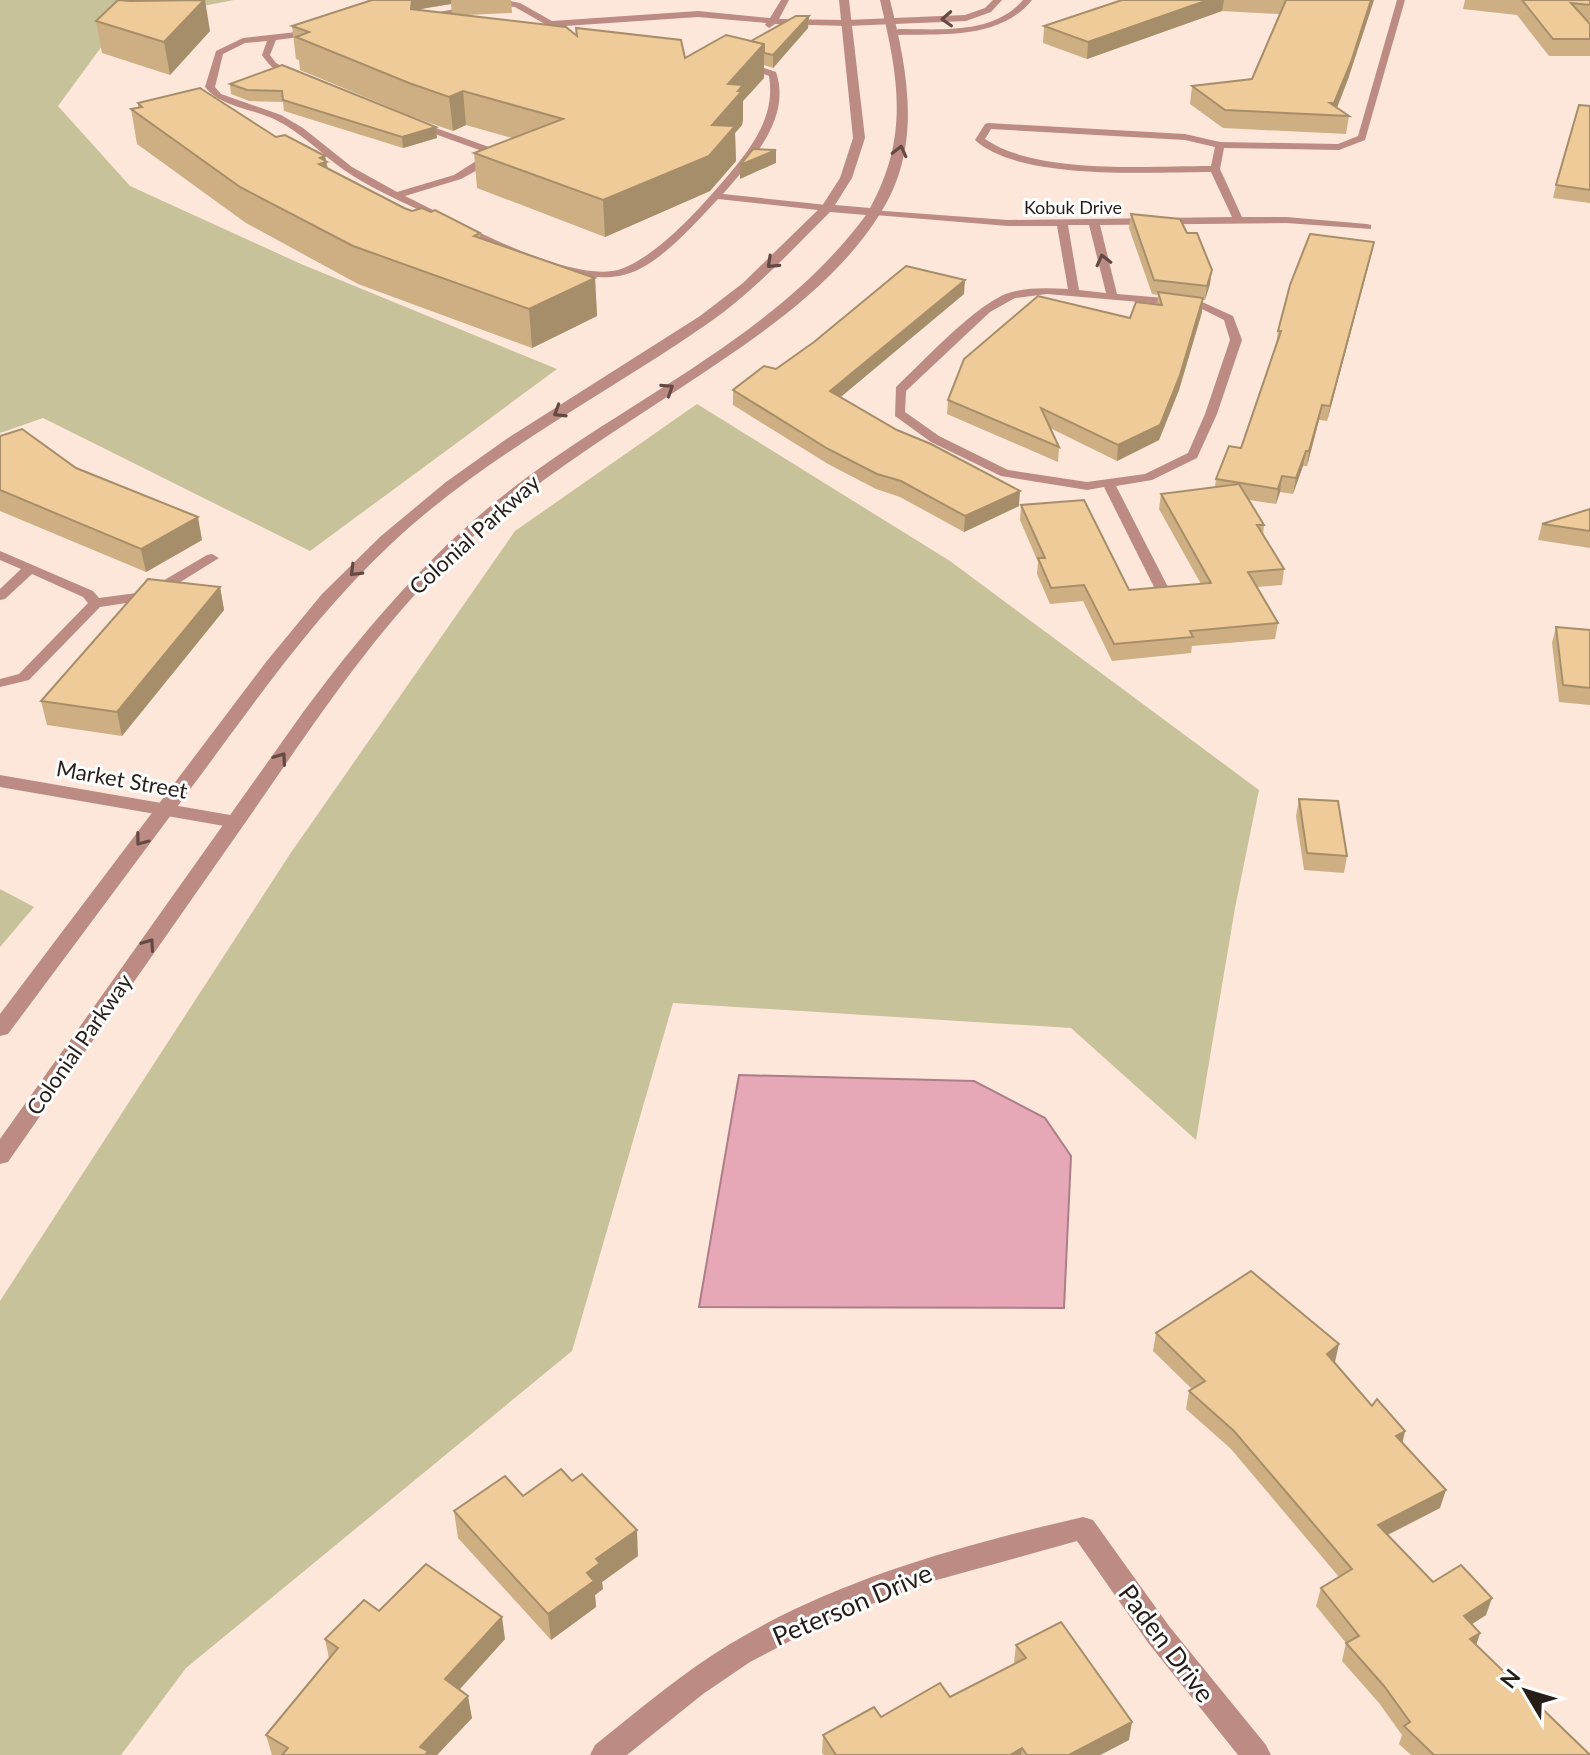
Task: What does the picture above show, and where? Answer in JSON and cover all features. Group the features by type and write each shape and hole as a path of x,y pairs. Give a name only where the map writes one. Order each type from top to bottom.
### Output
{"street":[{"name":"Colonial Parkway","path":"0,1029 272,666 328,598 387,539 452,485 510,443 705,319 748,286 827,208 846,178 859,138 844,0"},
{"name":"Colonial Parkway","path":"0,1156 322,700 390,611 445,553 507,498 563,457 763,325 811,286 853,242 875,212 891,182 903,148 906,119 885,0"},
{"path":"827,208 875,212"},
{"name":"Market Street","path":"0,781 236,822"},
{"name":"Peterson Drive","path":"605,1755 696,1682 787,1626 894,1583 997,1548 1083,1528"},
{"name":"Paden Drive","path":"1083,1528 1159,1635 1256,1755"}],"lane":[{"path":"763,30 774,21 785,0"},
{"path":"1215,169 1041,164 998,154 980,140 988,126 1185,137 1220,145 1339,147 1362,138 1401,0"},
{"path":"407,19 514,2 567,36"},
{"path":"550,24 678,14 774,21 845,31 975,15 997,2 1026,3"},
{"path":"892,27 958,30 992,24 1015,15 1026,3"},
{"path":"678,14 783,33"},
{"path":"975,15 992,24"},
{"path":"319,33 243,41 219,53 210,87 216,93 278,117 300,130 349,169 396,195 467,229 576,274 597,277 618,274 638,265 674,236 716,196 756,146 772,118 777,84 773,74 738,63"},
{"path":"273,38 266,55 273,65 304,79"},
{"path":"202,96 216,93"},
{"path":"396,195 448,179 483,163 489,157 486,149 409,122"},
{"path":"1220,145 1215,169 1239,221"},
{"path":"716,196 827,208"},
{"name":"Kobuk Drive","path":"875,212 1008,223 1286,220 1367,227"},
{"path":"1062,223 1074,293"},
{"path":"1094,223 1112,296"},
{"path":"1047,291 1074,293 1200,304 1229,318 1236,340 1211,414 1193,455 1148,477 1087,486 1005,473 935,439 899,413 900,390 986,310 1012,295 1047,291"},
{"path":"1108,483 1162,589"},
{"path":"0,555 88,594 96,603"},
{"path":"0,683 24,677 96,603 148,596 212,558"},
{"path":"0,596 28,570"}],"shaded area":[{"path":"0,0 234,0 177,11 105,42 58,106 130,186 301,264 557,369 310,551 43,418 0,433"},
{"path":"697,404 950,561 1259,790 1235,908 1196,1140 1071,1028 673,1003 572,1351 186,1668 121,1755 0,1755 0,1301 290,854 515,531"},
{"path":"0,889 34,907 0,947"},
{"path":"739,1075 974,1081 1045,1118 1071,1156 1064,1308 699,1307"}],"building":[{"path":"118,0 204,0 164,42 96,21"},
{"path":"372,0 412,0 411,9 566,27 577,36 576,28 681,40 685,58 726,35 764,44 728,84 743,85 738,91 742,91 712,125 735,126 709,156 603,200 474,153 563,119 463,91 449,97 296,37 309,32 292,26"},
{"path":"1122,0 1208,0 1088,42 1044,26"},
{"path":"1286,0 1371,0 1351,62 1334,103 1330,103 1349,116 1225,110 1192,86 1252,79"},
{"path":"1522,0 1590,0 1590,5 1571,3 1590,24 1590,39 1553,39"},
{"path":"796,16 809,16 773,55 764,53 764,44 751,41"},
{"path":"282,65 436,127 402,137 283,100 282,91 247,90 230,84"},
{"path":"200,88 276,137 285,135 325,156 320,158 327,162 319,164 404,208 412,211 422,208 431,212 435,210 480,233 474,236 595,278 529,309 353,246 240,187 131,109 142,107 138,103"},
{"path":"1579,105 1590,106 1590,190 1556,185"},
{"path":"753,149 776,150 740,165"},
{"path":"1131,214 1180,219 1187,233 1197,233 1212,270 1207,286 1154,280"},
{"path":"1310,234 1374,242 1330,406 1322,405 1309,451 1306,451 1296,478 1282,476 1278,489 1216,479 1229,446 1241,448 1281,331 1278,331 1290,285"},
{"path":"906,266 965,280 830,391 897,430 931,444 1020,491 965,516 901,481 877,474 828,449 733,390 764,366 776,369 814,342"},
{"path":"1158,292 1203,298 1180,375 1160,425 1118,445 1041,408 1059,447 948,400 964,359 1038,296 1130,318 1136,302 1162,305"},
{"path":"22,429 76,468 198,517 141,549 0,490 0,436"},
{"path":"1239,484 1264,525 1257,525 1284,569 1248,572 1278,623 1190,631 1193,637 1114,644 1084,585 1051,588 1038,558 1045,558 1021,505 1084,500 1129,590 1211,583 1161,494"},
{"path":"1590,509 1590,531 1542,524"},
{"path":"148,579 220,587 117,712 41,701"},
{"path":"1556,627 1590,630 1590,688 1563,685"},
{"path":"1299,799 1338,801 1347,856 1307,853"},
{"path":"1251,1271 1339,1344 1327,1354 1372,1406 1377,1399 1405,1431 1396,1436 1446,1490 1378,1525 1433,1582 1461,1565 1492,1598 1464,1616 1480,1633 1470,1639 1590,1755 1434,1755 1404,1726 1410,1722 1384,1686 1346,1643 1359,1636 1321,1588 1352,1569 1234,1431 1189,1391 1205,1381 1156,1333"},
{"path":"561,1469 572,1481 582,1474 637,1530 596,1559 600,1563 587,1573 594,1581 548,1614 454,1511 505,1476 523,1496"},
{"path":"426,1564 502,1617 445,1679 468,1696 420,1747 428,1751 425,1755 282,1755 288,1748 266,1735 338,1648 325,1639 364,1600 379,1611"},
{"path":"1061,1622 1132,1722 1069,1755 1027,1755 1022,1748 1010,1755 836,1755 823,1735 874,1707 881,1717 940,1683 950,1697 1026,1658 1016,1645"}]}
